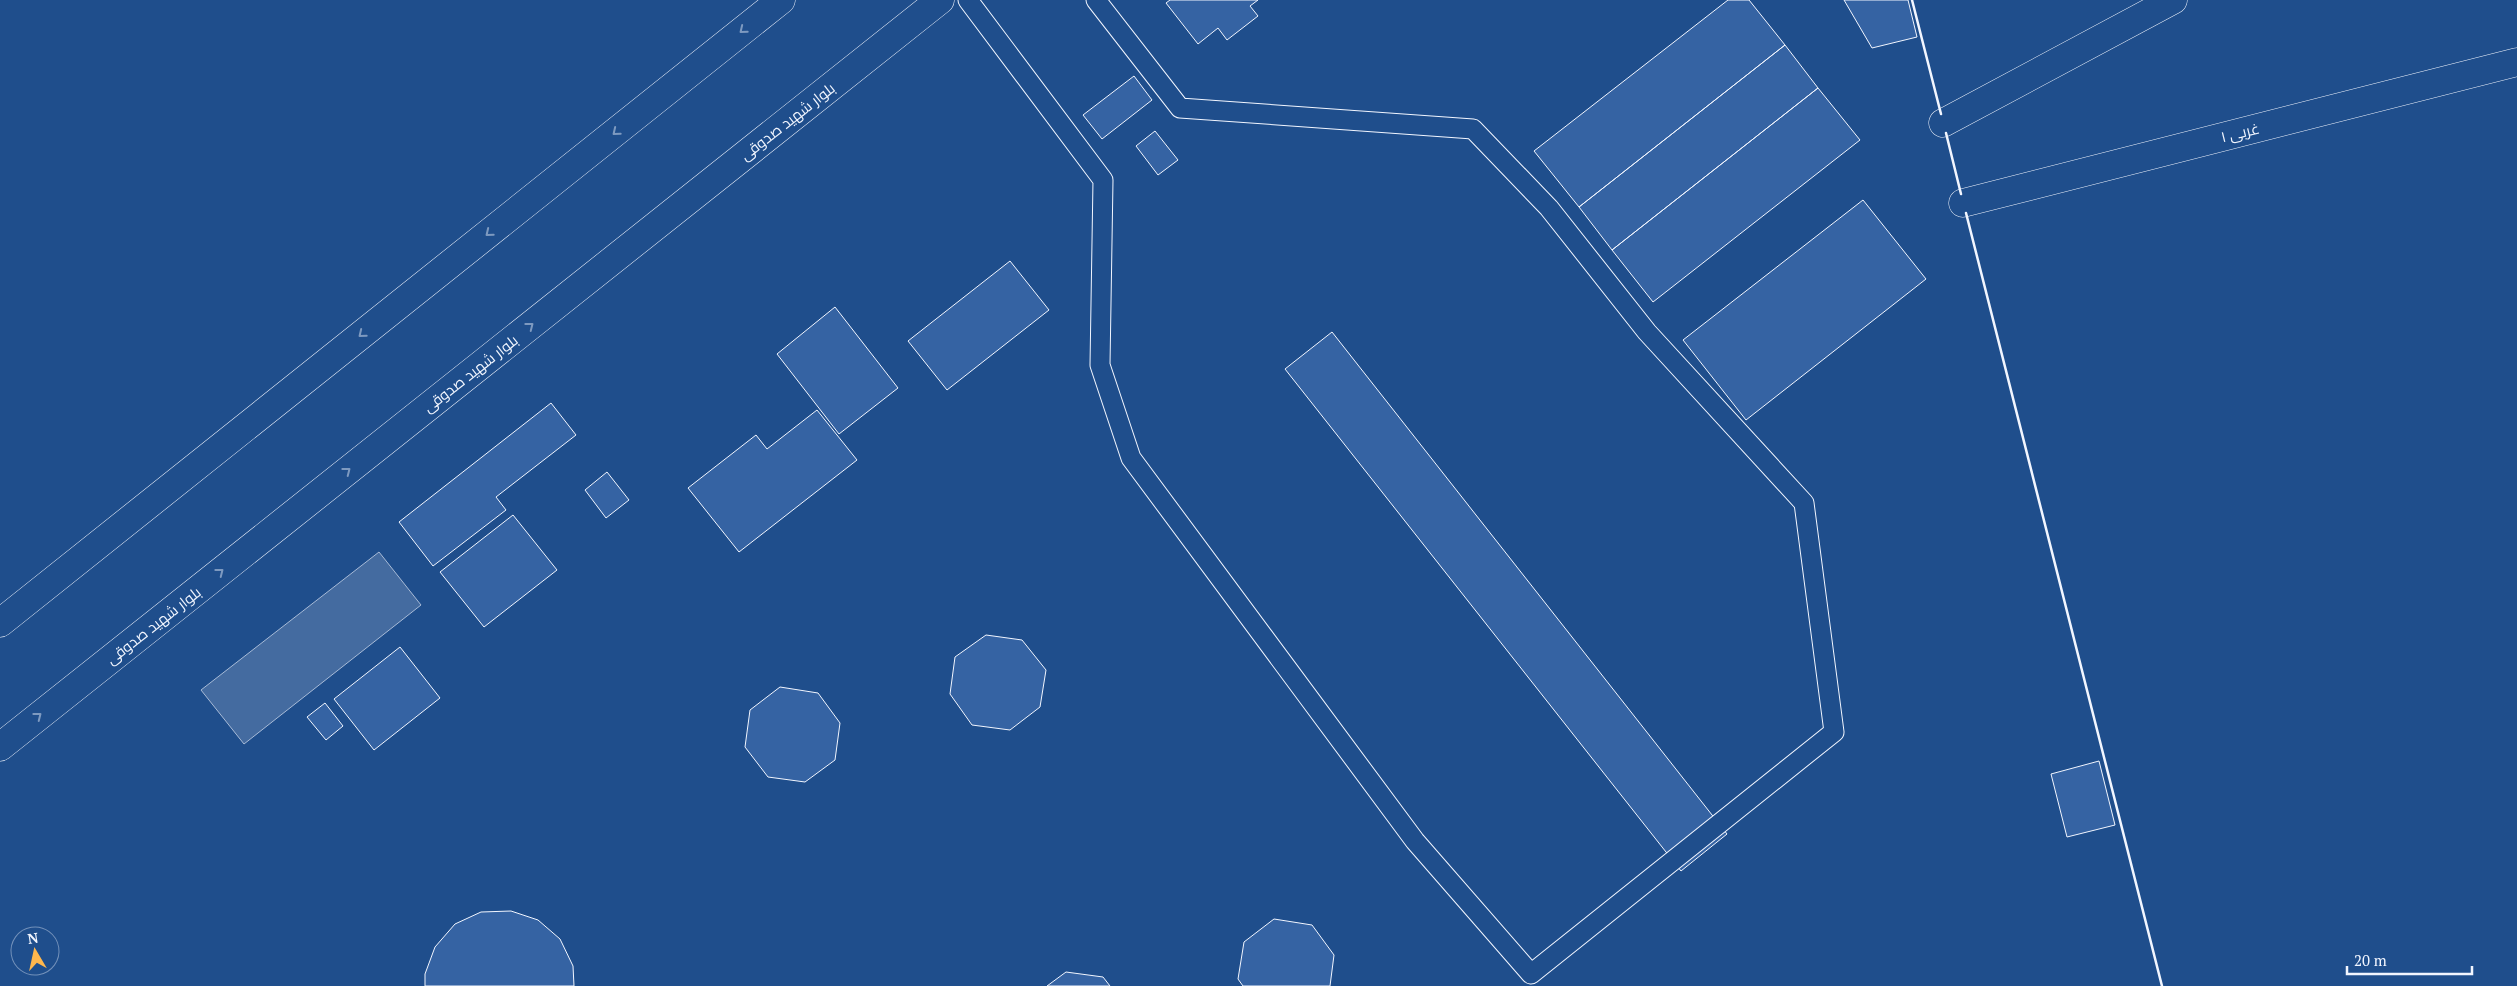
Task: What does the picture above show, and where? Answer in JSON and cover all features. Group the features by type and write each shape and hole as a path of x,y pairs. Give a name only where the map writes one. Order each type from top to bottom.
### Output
{"main road":[{"path":"0,623 781,0"},
{"name":"بلوار شهید صدوقی","path":"0,747 940,0"},
{"path":"1943,123 2173,0"},
{"name":"۱ غربی","path":"1963,203 2517,62"}],"lane":[{"path":"968,0 1102,180 1100,365 1131,458 1415,841 1531,974 1834,732 1804,504 1647,332 1549,208 1473,129 1180,108 1096,0"}],"water":[{"path":"379,552 421,605 244,744 201,690"}],"building":[{"path":"1170,0 1258,0 1250,6 1258,16 1227,40 1218,28 1198,44 1166,3"},
{"path":"1728,0 1749,0 1785,45 1579,207 1534,151"},
{"path":"1844,0 1908,0 1917,37 1872,48"},
{"path":"1785,45 1818,88 1612,250 1579,207"},
{"path":"1134,76 1152,100 1102,139 1083,115"},
{"path":"1818,88 1860,140 1653,302 1612,250"},
{"path":"1155,131 1178,160 1158,175 1136,146"},
{"path":"1863,200 1926,279 1746,420 1683,340"},
{"path":"1010,261 1049,310 947,390 908,341"},
{"path":"835,307 898,388 839,434 777,354"},
{"path":"1332,332 1727,834 1681,871 1285,369"},
{"path":"551,403 576,435 496,497 506,510 433,566 399,522"},
{"path":"817,410 857,460 739,552 688,488 756,435 767,449"},
{"path":"607,472 629,500 606,518 585,490"},
{"path":"513,515 557,570 484,627 440,572"},
{"path":"986,635 1022,640 1046,670 1040,707 1010,730 972,725 950,694 955,657"},
{"path":"400,647 440,698 374,750 334,699"},
{"path":"780,687 818,693 840,723 835,760 805,782 768,777 745,747 750,710"},
{"path":"325,703 343,726 326,740 307,717"},
{"path":"2099,761 2115,825 2067,837 2051,774"},
{"path":"511,911 538,920 560,939 573,966 574,986 425,986 425,974 435,947 455,924 481,912"},
{"path":"1274,919 1312,925 1334,955 1330,986 1243,986 1238,979 1244,942"},
{"path":"1066,972 1103,977 1110,986 1047,986"}],"wall":[{"path":"1912,0 1941,114"},
{"path":"1946,133 1961,194"},
{"path":"1966,213 2162,986"}]}
